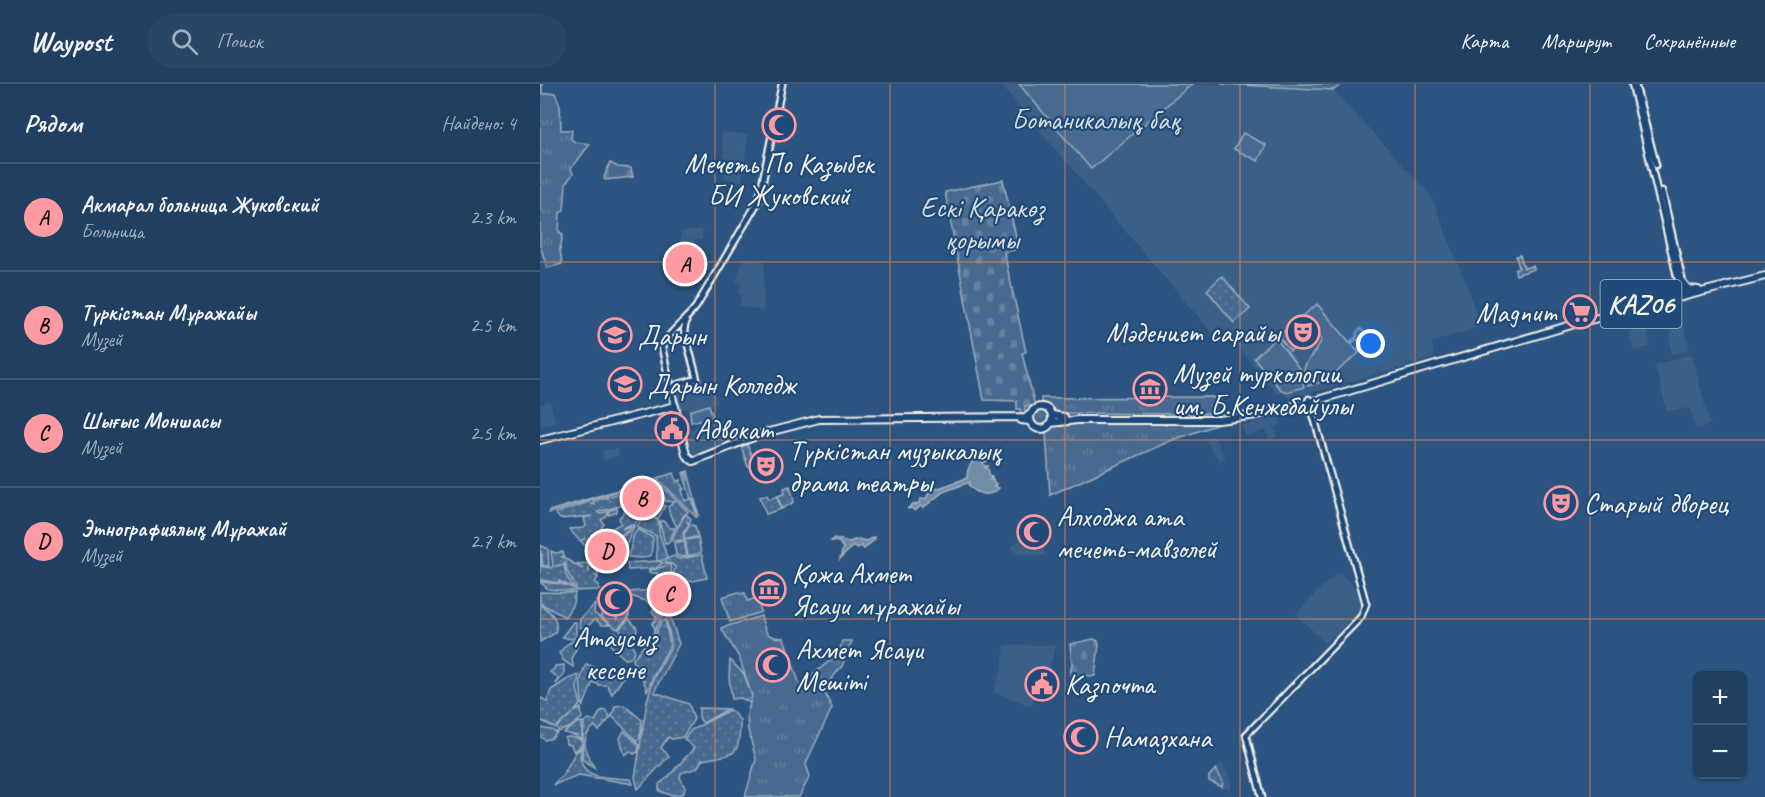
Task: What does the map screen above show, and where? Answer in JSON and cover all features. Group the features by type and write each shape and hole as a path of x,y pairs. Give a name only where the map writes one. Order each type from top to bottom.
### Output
{"main road":[{"path":"540,440 675,406 662,343 682,328 759,200 782,84"},
{"path":"1634,84 1684,295"},
{"name":"KАZ06","path":"675,406 686,455 690,460 697,460 770,431 819,419 1026,420 1042,429 1052,419 1058,417 1219,417 1256,412 1309,400 1578,323 1765,274"},
{"path":"1682,285 1688,289 1701,290"},
{"path":"1670,297 1682,285"},
{"name":"KАZ06","path":"1485,349 1577,321 1684,295"},
{"path":"672,391 676,385 697,379 682,328"},
{"path":"1262,797 1246,735 1343,637 1365,611 1366,604 1309,400"},
{"name":"KАZ06","path":"963,418 969,416 1025,417 1034,409 1041,407 1048,409 1052,419"},
{"path":"1031,414 1032,424"}],"shaded area":[{"path":"1000,84 1342,84 1334,91 1431,195 1469,291 1480,327 1432,342 1434,358 1311,393 1289,398 1284,393 1277,394 1220,326 1212,333"},
{"path":"721,133 748,134 742,182 725,178 724,165 713,166 713,163 725,162"},
{"path":"702,230 702,240 695,240 694,254 706,256 695,279 673,265 678,265 681,232"},
{"path":"743,258 765,261 763,311 739,306 742,296 738,294 741,283 736,282"},
{"path":"1683,322 1690,350 1671,354 1670,326"},
{"path":"1646,328 1651,346 1634,351 1629,332"},
{"path":"1692,354 1710,425 1696,429 1690,408 1667,411 1655,365"},
{"path":"709,380 718,403 690,411 689,408 680,410 676,390"},
{"path":"550,402 555,422 541,426 540,405"},
{"path":"1285,412 1286,415 1281,417 1282,424 1274,427 1278,437 1269,439 1266,430 1246,437 1241,426 1279,416"},
{"path":"724,419 732,441 697,456 692,455 687,437 690,436 689,429"},
{"path":"1213,435 1225,457 1220,462 1204,438"},
{"path":"617,448 619,456 604,460 602,451"},
{"path":"984,456 982,461 987,461 983,463 984,466 989,466 985,468 992,476 990,480 993,479 996,484 994,487 999,488 995,491 988,494 980,493 969,485 970,482 943,492 923,508 921,506 915,511 911,508 907,509 918,504 921,499 926,499 929,492 967,478 971,464"},
{"path":"1045,523 1048,531 1044,532 1044,556 1022,554 1021,556 1011,548 1029,529"},
{"path":"874,537 875,539 864,549 861,546 858,548 853,546 840,559 843,548 839,542 831,541 834,538 849,542 858,539 866,541"},
{"path":"1340,573 1355,587 1361,609 1325,643 1296,614 1334,575"},
{"path":"1005,645 1056,645 1046,679 1038,678 1032,706 993,692 1002,670"},
{"path":"1221,763 1225,766 1232,784 1230,791 1211,783 1208,779"}],"green space":[{"path":"540,84 542,84 542,94 555,93 560,105 561,130 572,130 571,139 575,142 590,144 571,169 573,174 566,183 564,210 560,213 559,232 563,234 560,250 562,264 547,268 540,245"},
{"name":"Ботаникалық бақ","path":"1019,84 1192,84 1091,169"},
{"name":"Ботаникалық бақ","path":"1221,84 1342,84 1334,90"},
{"path":"1243,133 1266,145 1258,161 1234,149"},
{"path":"610,163 618,167 631,168 633,177 605,180 604,177"},
{"name":"Ескі Қаракөз қорымы","path":"1003,180 1017,241 1013,242 1015,250 1004,252 1026,352 1022,353 1035,406 1025,406 1025,415 1017,409 1017,401 984,400 945,192"},
{"path":"1520,255 1524,268 1533,266 1534,269 1516,275 1515,270 1519,268 1516,256"},
{"path":"1222,276 1250,309 1234,323 1207,290"},
{"path":"1317,304 1359,353 1327,380 1308,386 1304,368 1322,339 1303,316"},
{"path":"1289,327 1302,342 1290,351 1278,336"},
{"path":"1361,329 1373,342 1360,352 1358,348 1361,344 1357,339 1352,343 1351,341"},
{"path":"1276,338 1301,371 1304,387 1286,392 1280,389 1254,358"},
{"path":"1214,397 1216,413 1196,414 1056,413 1041,404 1041,398"},
{"path":"709,405 713,417 691,422 690,411"},
{"path":"1038,410 1044,410 1049,418 1047,424 1038,426 1033,421 1033,415"},
{"path":"1055,423 1216,423 1216,425 1170,441 1050,495 1046,433"},
{"path":"747,444 754,464 748,467 741,446"},
{"path":"688,471 699,516 692,498 697,517 657,478 674,473 677,482 681,480 685,501 691,499 683,473 685,472 688,481 686,472"},
{"path":"658,482 659,495 663,495 665,501 649,505 640,487 644,486 646,491 653,490 652,484"},
{"path":"660,484 688,512 677,527 668,507 675,502 666,501"},
{"path":"790,486 794,502 782,509 778,496 785,493 784,488"},
{"path":"628,488 549,513 549,511"},
{"path":"628,490 628,498 630,495 632,502 627,501 626,494 621,493 618,496 623,494 626,498 620,506 598,512 600,514 617,508 617,512 609,515 608,513 601,520 604,524 600,530 601,561 599,561 580,540 586,539 579,540 569,529 584,528 586,526 584,518 592,516 560,519 555,513 589,502 594,504 593,501 606,497 607,499 607,497"},
{"path":"767,495 769,499 777,496 781,509 766,514 760,497"},
{"path":"633,503 638,519 634,526 631,524 622,529 630,526 634,527 623,556 614,555 613,551 632,527 624,532 608,551 607,540 614,535 605,538 607,562 603,562 601,530 613,528 621,523 619,518"},
{"path":"665,506 658,519 643,515 646,508"},
{"path":"686,514 691,519 689,523 686,521 689,524 683,533 684,540 672,541 678,527"},
{"path":"648,516 659,523 659,532 667,557 658,561 663,563 656,568 628,570 627,563 657,561 656,536 637,527 642,517"},
{"path":"659,521 663,521 670,528 675,528 669,542 665,543"},
{"path":"690,524 695,526 698,537 685,539 684,534"},
{"path":"638,529 653,538 651,555 643,558 628,557 634,534"},
{"path":"698,538 701,553 688,556 685,540"},
{"path":"684,541 687,556 681,557 676,555 674,543"},
{"path":"540,545 548,549 549,566 543,566 541,551 542,566 540,565"},
{"path":"551,551 563,552 564,557 562,557 583,569 576,564 588,563 589,573 589,563 607,564 598,566 598,577 594,575 598,578 595,582 599,585 599,590 548,589 540,582 561,584 576,589 566,569 565,561 564,564 555,566 564,565 566,575 574,588 559,581 560,583 540,580 540,566 551,568 553,566"},
{"path":"702,555 707,578 678,584 675,578 677,584 658,585 657,573 649,573 649,570 670,564 673,579 675,567 672,564 665,563 668,558 674,556 679,559"},
{"path":"664,589 664,598 654,607 646,601 630,596 629,592"},
{"path":"628,591 629,617 617,629 601,617 602,606 597,601 605,594 611,596 617,621 616,605 621,608 621,613 625,613 626,610 616,604 614,601 618,604 620,592"},
{"path":"540,592 575,593 573,604 565,617 540,603"},
{"path":"674,592 677,592 677,595 663,617 655,610 661,619 653,633 655,628 652,624 657,618 652,611 665,598 674,598"},
{"path":"739,592 740,594 745,593 747,601 757,598 761,612 730,622 722,597"},
{"path":"595,604 594,613 610,625 602,625 595,619 586,628 579,627 580,619"},
{"path":"540,605 553,616 556,628 555,633 540,642"},
{"path":"670,616 679,644 654,692 689,704 694,719 683,737 672,739 668,737 661,748 669,756 638,789 635,778 647,701 654,677 672,645 666,619"},
{"path":"761,616 767,633 773,637 784,638 800,685 839,653 842,641 852,641 842,666 823,689 832,708 807,761 810,776 799,797 745,797 756,759 748,730 747,714 752,696 739,657 721,628"},
{"path":"629,619 637,628 636,633 628,637 635,651 630,658 625,659 612,647 608,638 611,633 615,632 629,642 619,629"},
{"path":"665,620 670,645 647,692 633,659 655,632 657,633 662,621"},
{"path":"573,622 576,622 576,637 572,639 562,637"},
{"path":"1094,639 1099,645 1095,676 1070,675 1072,663 1070,644"},
{"path":"575,640 578,645 572,657 573,667 564,661 559,653 567,644"},
{"path":"730,660 744,674 752,696 752,704 741,698 732,699 729,678"},
{"path":"586,664 604,671 621,666 628,671 612,694 607,685 593,682 583,707 581,681"},
{"path":"564,665 564,675 556,684 558,678 550,672 555,666"},
{"path":"579,675 577,689 581,704 574,712 581,708 582,718 569,728 558,732 557,727 573,713 555,728 540,720 540,700 542,698 547,702 551,690"},
{"path":"624,705 642,720 640,738 637,741 612,716 615,706"},
{"path":"699,708 728,709 703,723 699,718"},
{"path":"605,710 611,717 599,731 595,726 585,740 586,750 594,767 582,759 584,722 589,719 595,721 601,711"},
{"path":"730,710 740,720 737,748 729,755 702,760 697,768 681,773 684,793 671,795 659,790 659,784 694,748 684,739 691,730"},
{"path":"582,722 582,740 577,736 564,733 577,723"},
{"path":"540,728 557,733 545,740 540,736"},
{"path":"624,731 639,745 638,752 634,754 630,751 625,755 620,738"},
{"path":"565,738 577,738 582,742 574,752 571,745 566,744"},
{"path":"581,748 583,767 589,772 596,776 631,779 633,784 579,775 553,785"},
{"path":"1216,769 1223,782 1222,787 1209,781 1209,776"}],"place":[{"name":"Мечеть По Казыбек БИ Жуковский","path":"779,125"},
{"name":"Акмарал больница Жуковский","path":"685,264"},
{"name":"Magnum","path":"1580,312"},
{"name":"Мәдениет сарайы","path":"1303,332"},
{"name":"Дарын","path":"615,335"},
{"name":"Дарын Колледж","path":"625,384"},
{"name":"Музей туркологии им. Б.Кенжебайулы","path":"1150,389"},
{"name":"Адвокат","path":"672,429"},
{"name":"Түркістан музыкалық драма театры","path":"766,466"},
{"name":"Түркістан Мұражайы","path":"642,498"},
{"name":"Старый дворец","path":"1561,503"},
{"name":"Алходжа ата мечеть-мавзолей","path":"1034,532"},
{"name":"Этнографиялық Мұражай","path":"607,551"},
{"name":"Қожа Ахмет Ясауи мұражайы","path":"769,589"},
{"name":"Шығыс Моншасы","path":"669,594"},
{"name":"Атаусыз кесене","path":"615,599"},
{"name":"Ахмет Ясауи Мешіті","path":"773,665"},
{"name":"Казпочта","path":"1042,684"},
{"name":"Намазхана","path":"1081,737"}]}
